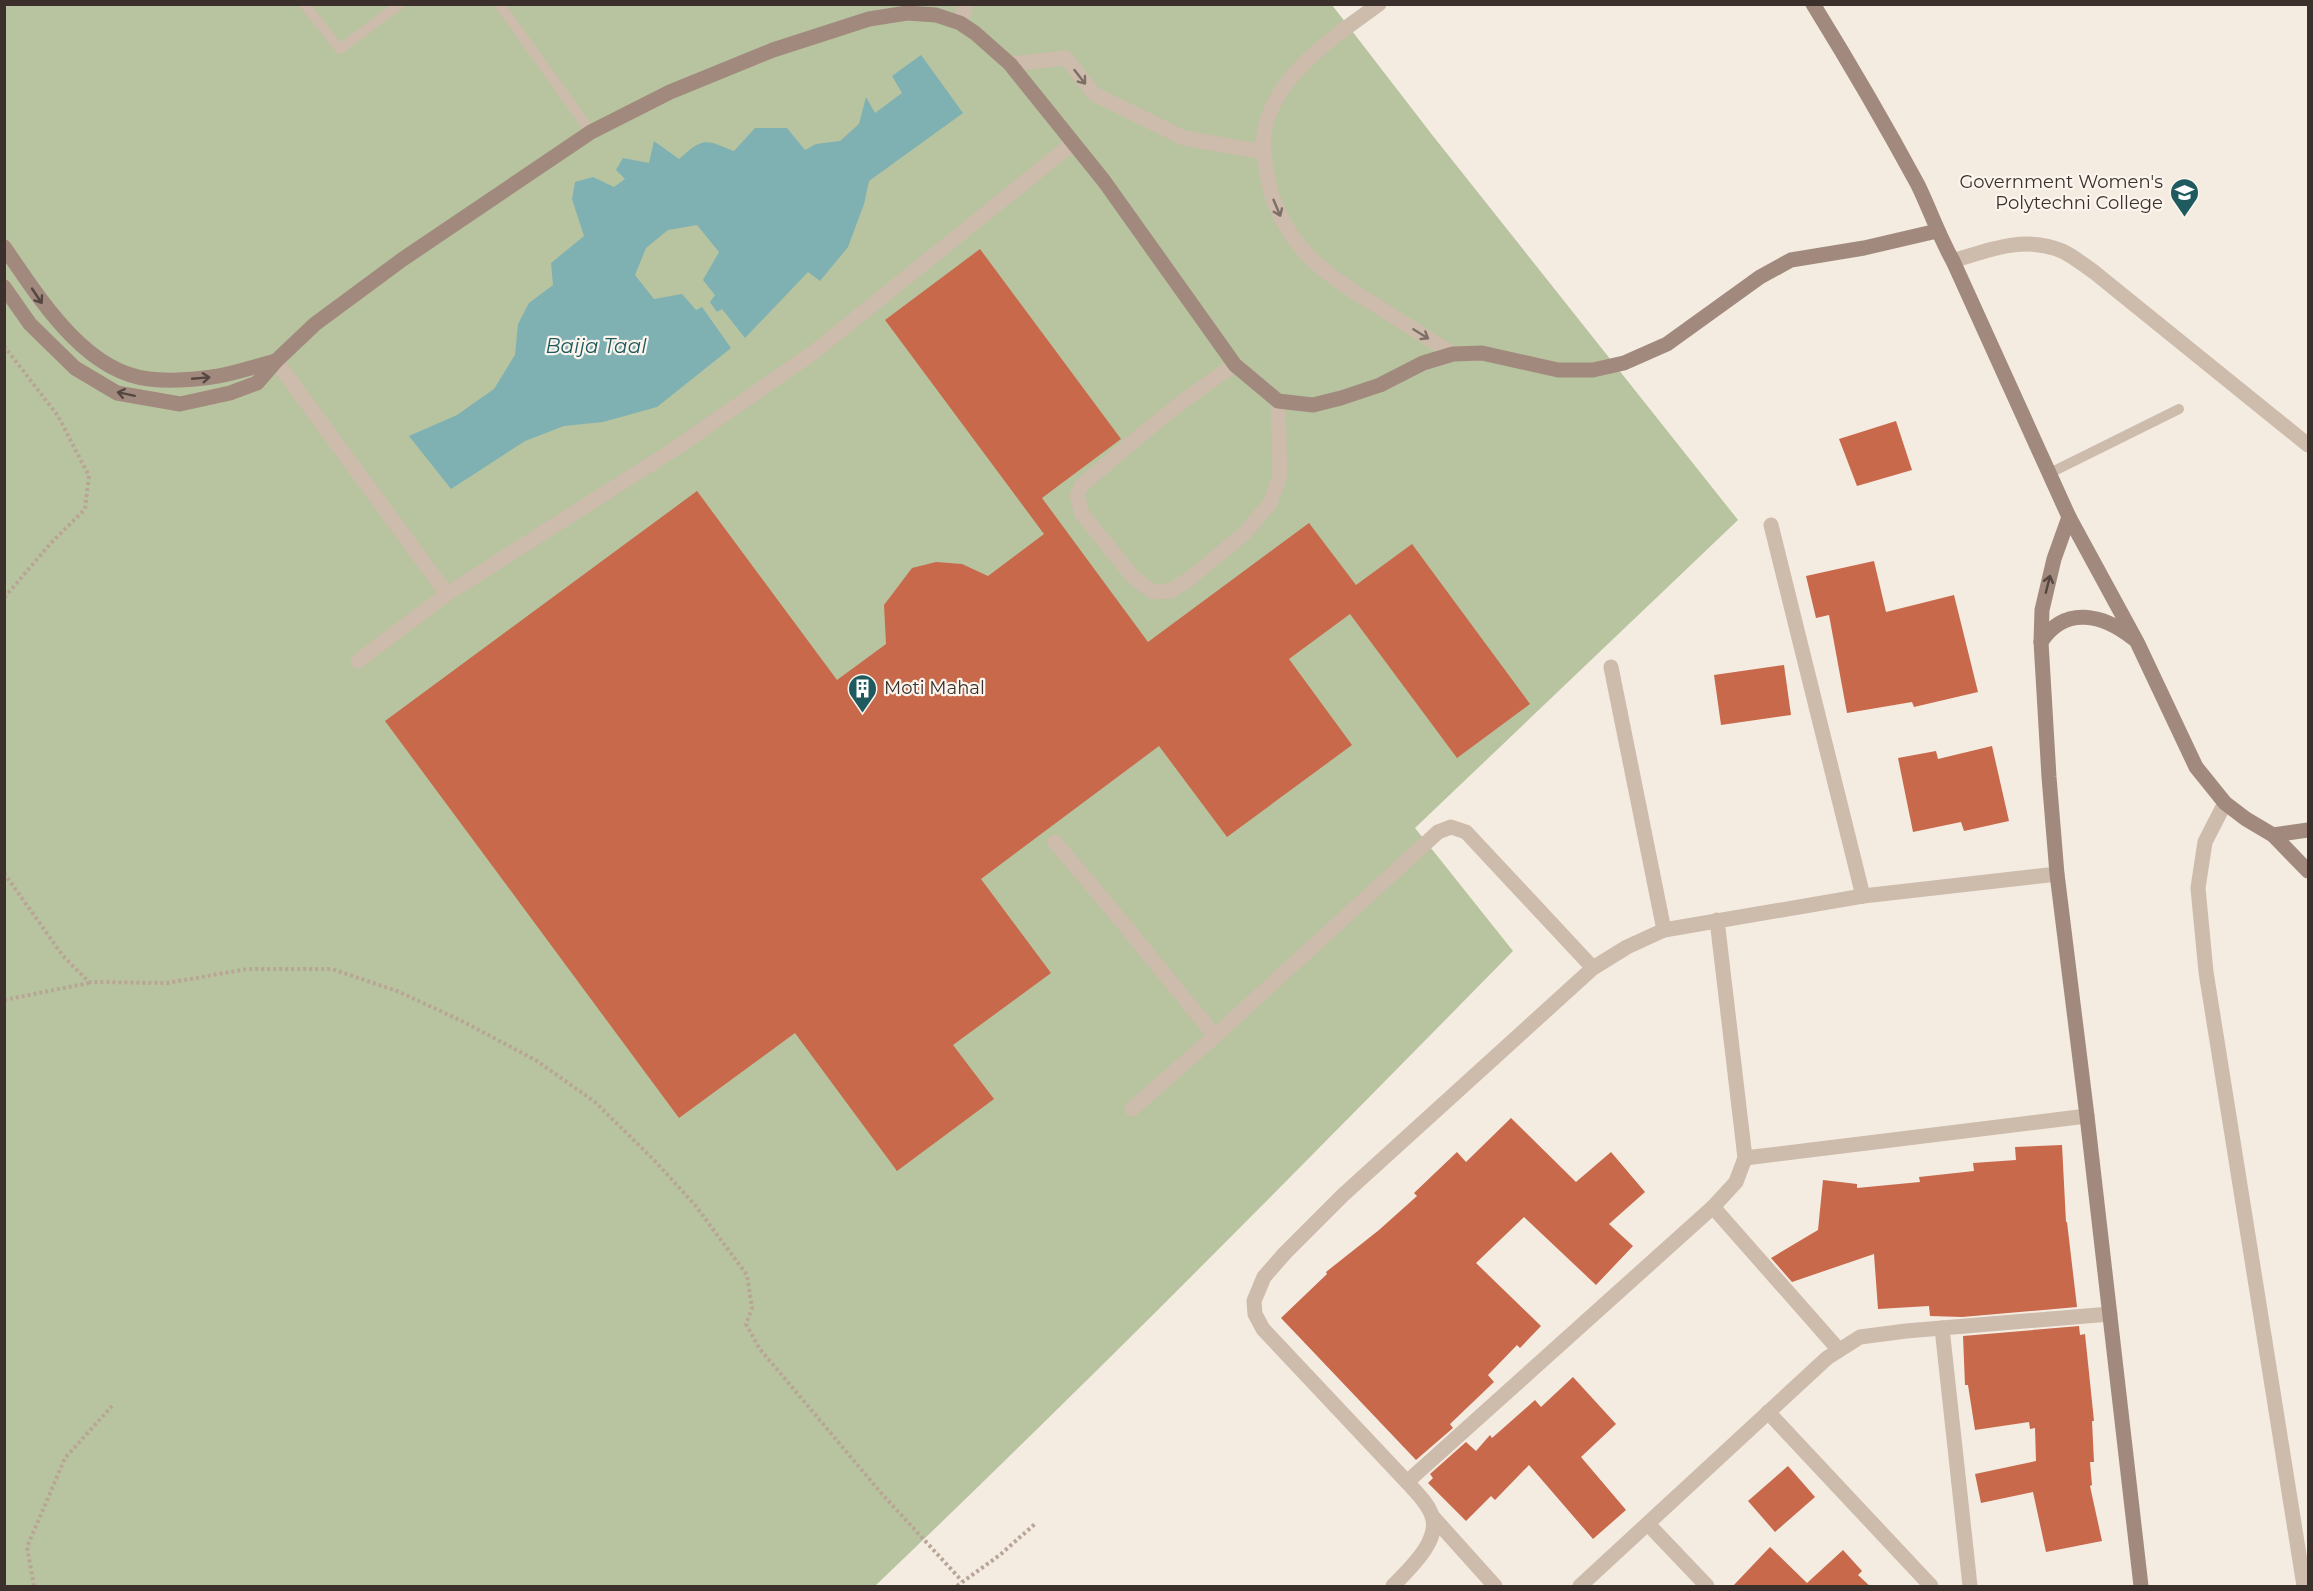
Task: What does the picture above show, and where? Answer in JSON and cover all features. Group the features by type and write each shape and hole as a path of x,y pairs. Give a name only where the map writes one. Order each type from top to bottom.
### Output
{"street":[{"path":"960,23 966,4"},
{"path":"1379,4 1336,35 1299,69 1280,93 1266,121 1263,152 1269,189 1282,221 1304,251 1342,284 1453,354"},
{"path":"1814,4 1854,70 1919,188 2070,517 2137,642 2196,767 2225,803 2272,835 2308,871"},
{"path":"4,286 30,324 75,368 117,393 180,404 230,393 257,383 276,361 315,324 403,259 591,132 670,92 773,50 869,19 907,13 936,15 960,23 1010,64 1104,181 1235,365 1278,401 1313,405 1341,398 1380,385 1423,363 1453,354 1482,353 1558,370 1593,370 1624,363 1666,344 1760,277 1791,260 1874,246 1937,231"},
{"path":"1010,64 1065,58 1094,94 1184,138 1263,152"},
{"path":"358,661 447,594 676,448 814,352 1073,143"},
{"path":"1953,261 2006,244 2031,244 2062,251 2094,272 2308,445"},
{"path":"4,248 45,306 89,353 123,372 149,380 205,378 276,361"},
{"path":"276,361 447,594"},
{"path":"1235,365 1200,387 1137,437 1082,486 1077,495 1082,514 1134,578 1153,592 1170,591 1188,580 1245,533 1270,503 1280,476 1278,401"},
{"path":"2070,517 2054,559 2042,610 2041,642 2049,777 2057,874 2141,1587"},
{"path":"1771,525 1863,896"},
{"path":"2041,642 2049,629 2066,619 2095,618 2124,631 2137,642"},
{"path":"1611,667 1664,930"},
{"path":"2225,803 2205,842 2198,888 2205,962 2305,1584"},
{"path":"1132,1109 1438,832 1451,827 1466,832 1593,968"},
{"path":"2272,835 2308,830"},
{"path":"1054,842 1215,1036"},
{"path":"1495,1587 1433,1517 1422,1499 1407,1482 1263,1329 1255,1314 1254,1301 1264,1277 1343,1195 1593,968 1627,947 1664,930 1717,920 1863,896 2057,874"},
{"path":"1407,1482 1713,1208 1736,1182 1745,1158 1717,920"},
{"path":"1745,1158 2087,1116"},
{"path":"1713,1208 1839,1350"},
{"path":"1580,1587 1827,1358 1860,1337 2110,1314"},
{"path":"1942,1328 1970,1587"},
{"path":"1768,1412 1931,1587"},
{"path":"1393,1587 1427,1549 1433,1517"},
{"path":"1648,1524 1707,1587"}],"lane":[{"path":"304,4 340,49 400,4"},
{"path":"499,4 591,132"},
{"path":"2050,473 2179,409"}],"path":[{"path":"4,346 58,416 89,476 85,509 50,544 4,598"},
{"path":"4,873 63,956 89,982"},
{"path":"4,1000 89,982 167,983 247,969 332,969 397,991 465,1022 537,1061 595,1102 696,1205 747,1275 752,1308 746,1324 759,1348 882,1494 962,1581"},
{"path":"34,1587 27,1547 65,1458 112,1406"},
{"path":"957,1587 962,1581 1001,1554 1036,1523"}],"green space":[{"path":"5,5 1332,5 1738,520 1415,828 1513,951 1117,1351 875,1586 5,1586"}],"water":[{"name":"Baija Taal","path":"921,55 963,113 869,181 864,204 848,247 820,281 808,272 745,338 722,309 717,312 710,302 715,295 703,280 719,252 697,225 668,230 646,248 635,275 654,299 682,294 696,310 702,307 731,348 657,407 603,422 564,426 525,441 451,489 409,436 457,415 494,389 515,355 518,324 529,303 553,285 551,263 584,236 572,199 575,182 593,177 614,187 625,179 616,170 623,158 649,163 654,141 679,159 694,147 705,142 734,151 755,128 787,128 805,150 816,144 840,141 859,124 866,97 875,113 902,93 892,76"}],"building":[{"name":"Moti Mahal","path":"980,249 1121,439 1042,498 1148,642 1309,523 1356,585 1412,544 1530,704 1457,758 1350,614 1289,659 1352,745 1227,837 1159,746 981,879 1051,973 953,1045 994,1099 897,1171 795,1033 679,1118 385,721 697,491 837,680 886,644 884,605 912,568 936,562 962,564 988,576 1044,534 885,320"},
{"path":"1896,421 1912,470 1857,486 1839,439"},
{"path":"1874,561 1886,612 1954,595 1978,692 1914,707 1912,702 1847,713 1829,615 1816,618 1806,576"},
{"path":"1784,665 1791,715 1721,725 1714,675"},
{"path":"1992,746 2009,821 1964,831 1961,822 1913,832 1898,758 1936,751 1938,759"},
{"path":"1511,1118 1576,1182 1611,1152 1645,1192 1609,1224 1633,1246 1596,1285 1524,1217 1476,1263 1541,1326 1520,1348 1517,1345 1488,1375 1494,1382 1450,1424 1453,1428 1416,1460 1281,1318 1327,1274 1326,1272 1417,1196 1414,1193 1457,1152 1466,1162"},
{"path":"2062,1145 2066,1222 2077,1307 1962,1317 1930,1316 1929,1306 1878,1309 1874,1254 1792,1282 1771,1258 1818,1230 1823,1180 1857,1184 1857,1188 1920,1182 1919,1177 1974,1171 1973,1163 2016,1160 2015,1147"},
{"path":"2079,1326 2080,1335 2085,1334 2094,1421 2092,1421 2094,1462 2090,1462 2092,1485 2090,1486 2102,1541 2046,1552 2033,1492 1981,1503 1975,1474 2036,1461 2035,1428 2030,1429 2029,1422 1975,1430 1968,1385 1965,1385 1963,1336"},
{"path":"1573,1377 1616,1424 1581,1457 1626,1510 1593,1539 1529,1465 1495,1500 1491,1496 1466,1521 1428,1483 1433,1478 1430,1474 1466,1442 1476,1451 1490,1435 1492,1438 1535,1400 1541,1407"},
{"path":"1788,1466 1815,1497 1775,1532 1748,1501"},
{"path":"1770,1547 1807,1583 1843,1550 1862,1571 1858,1575 1871,1587 1732,1587"}],"place":[{"name":"Government Women's Polytechni College","path":"2184,218"},
{"name":"Moti Mahal","path":"863,714"}]}
